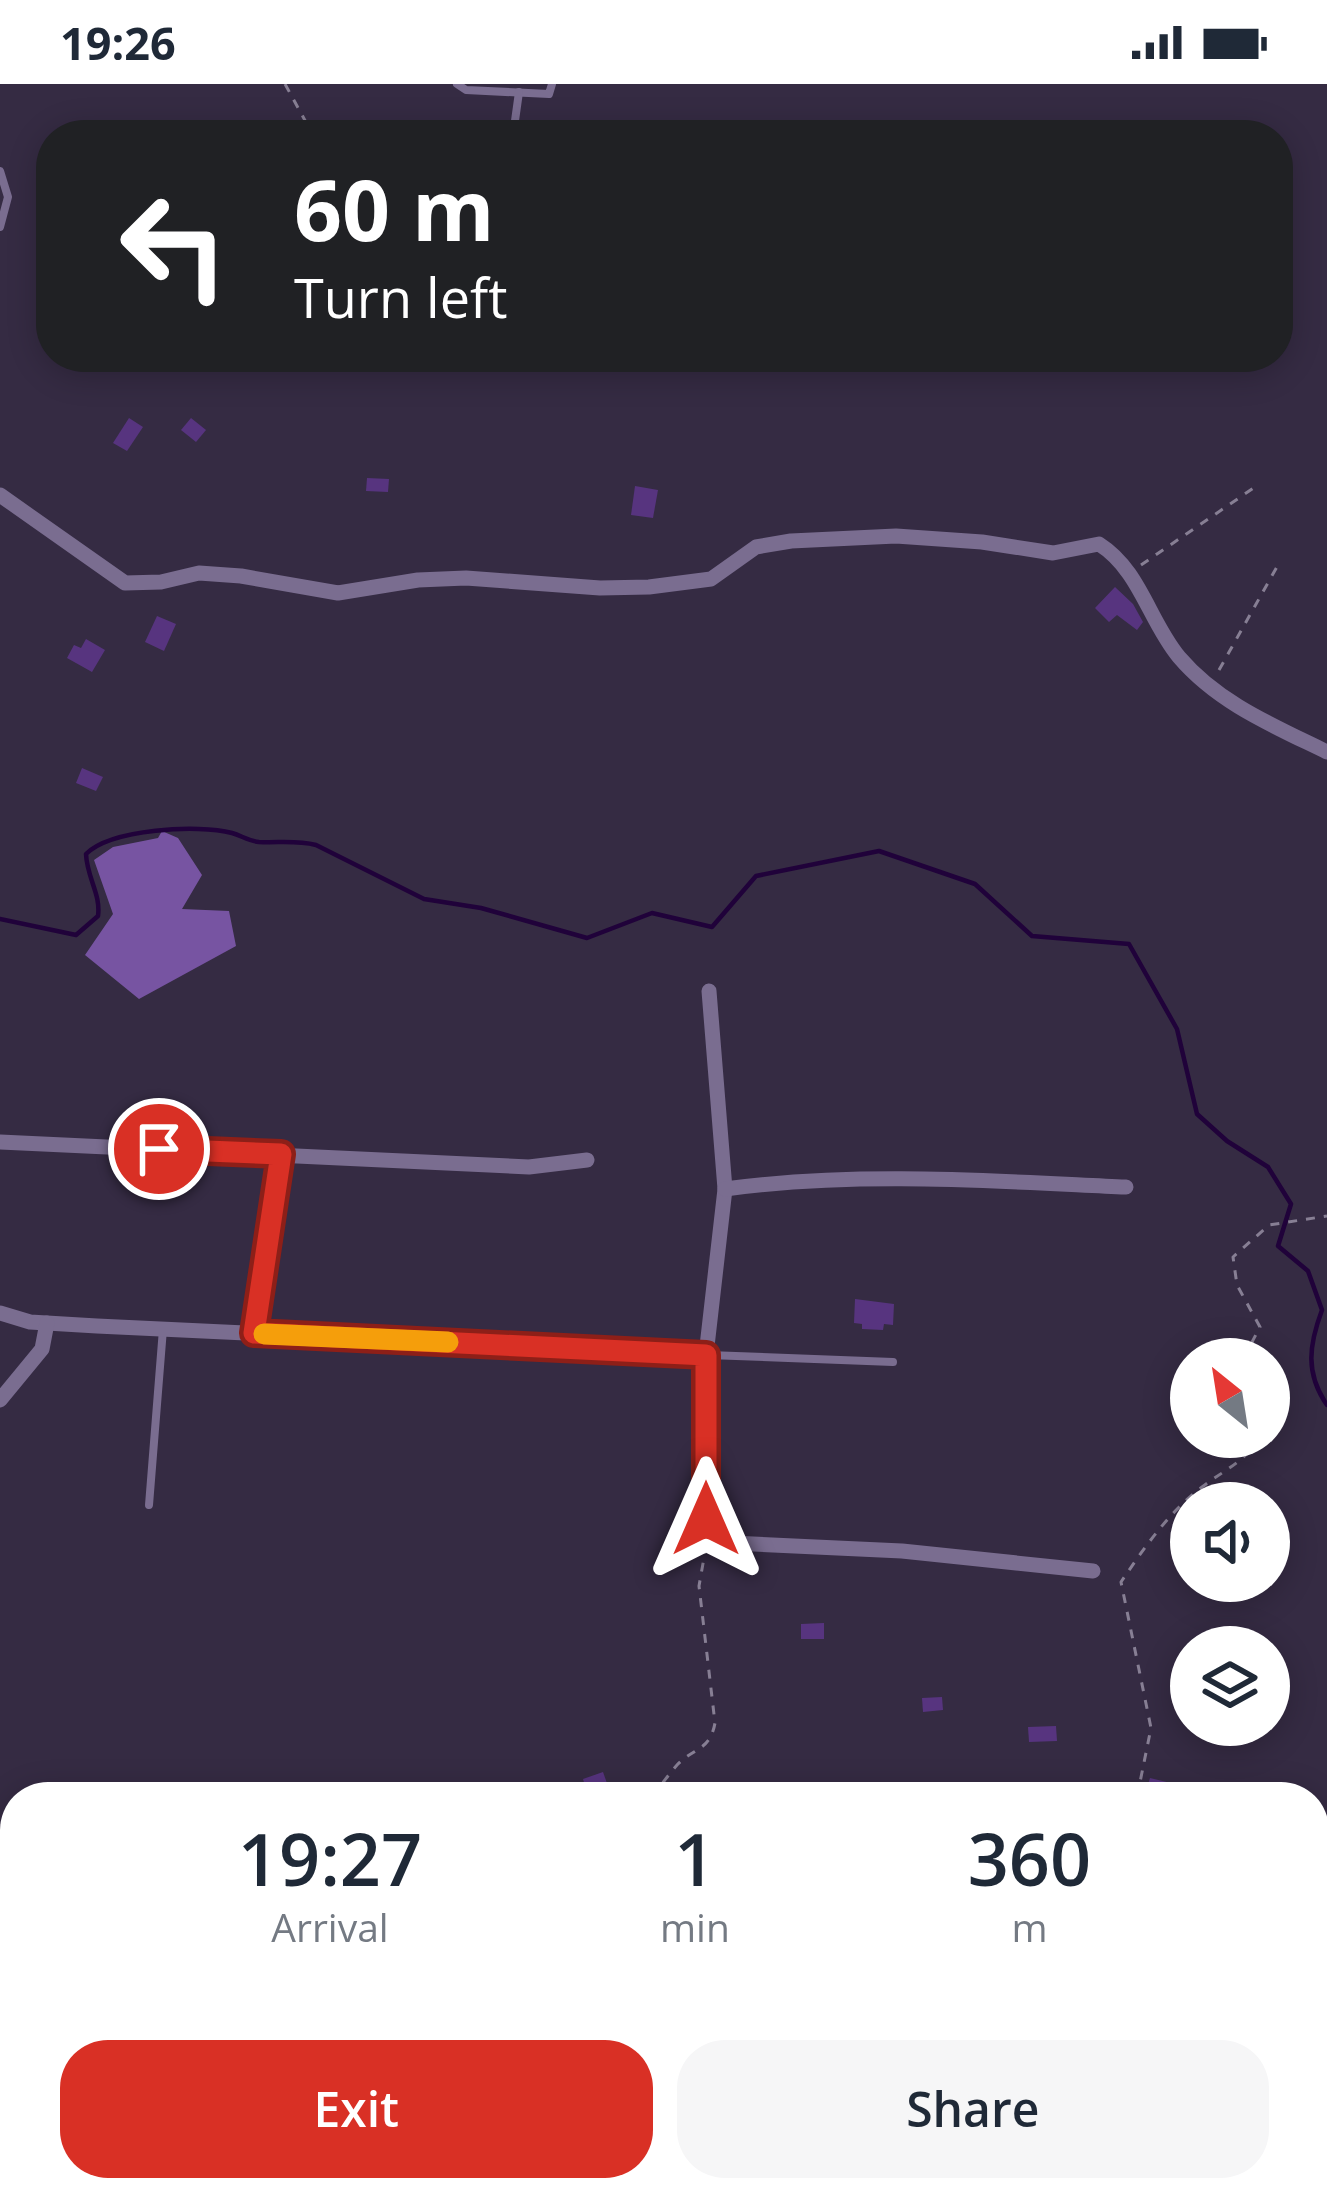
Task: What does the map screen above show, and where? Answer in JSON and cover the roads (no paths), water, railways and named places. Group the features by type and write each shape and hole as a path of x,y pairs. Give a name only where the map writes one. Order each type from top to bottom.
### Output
{"street":[{"path":"0,495 125,583 161,582 199,573 338,592 466,578 649,587 711,579 756,547 771,543 896,536 982,542 1054,554 1099,544 1114,553 1130,573 1177,654 1210,688 1327,752"},
{"path":"709,991 725,1189 706,1355 709,1533 732,1544 902,1551 1093,1571"},
{"path":"0,1142 529,1167 587,1160"},
{"path":"254,1333 281,1154"},
{"path":"725,1189 773,1182 919,1178 1126,1186"},
{"path":"0,1313 47,1323 706,1355"},
{"path":"0,1400 42,1349 47,1323"}],"lane":[{"path":"457,84 466,91 549,94 553,84"},
{"path":"515,120 519,92"},
{"path":"0,171 8,197 0,227"},
{"path":"149,1505 163,1329"},
{"path":"706,1355 892,1362"}],"waterway":[{"path":"0,919 76,935 98,916 86,854 115,839 177,829 316,845 424,899 481,908 587,938 652,913 712,927 756,876 879,851 975,884 1032,936 1129,944 1177,1029 1197,1114 1227,1141 1268,1167 1291,1204 1278,1246 1308,1271 1322,1310 1311,1359 1315,1382 1327,1405"}]}
